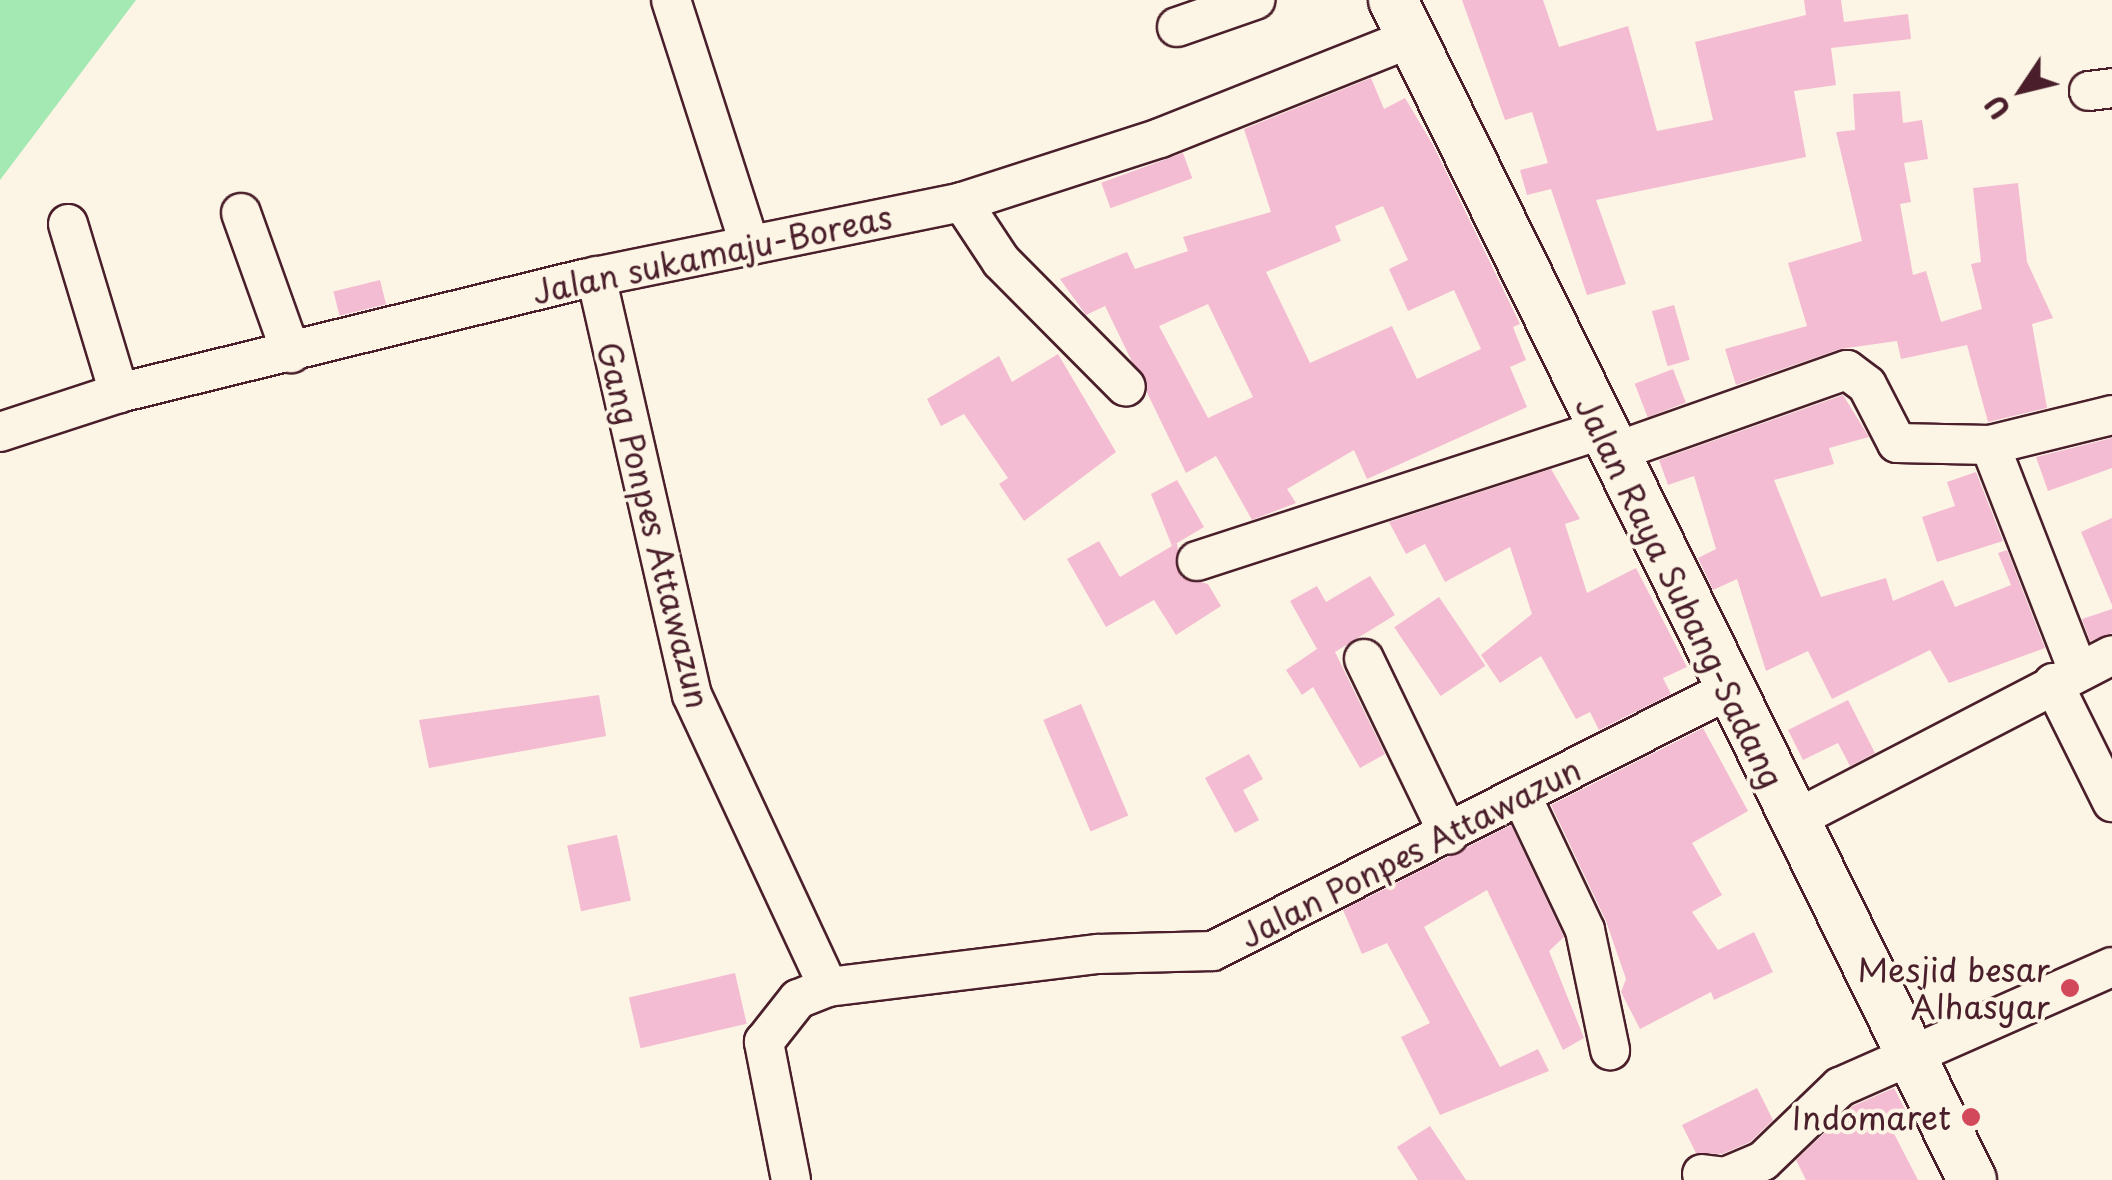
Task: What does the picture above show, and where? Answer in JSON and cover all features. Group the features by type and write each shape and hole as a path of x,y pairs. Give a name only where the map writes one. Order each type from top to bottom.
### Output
{"main road":[{"name":"Jalan Raya Subang-Sadang","path":"1402,19 1792,821 1972,1180"}],"street":[{"path":"670,0 750,246"},
{"path":"1177,28 1255,0"},
{"name":"Jalan sukamaju-Boreas","path":"0,432 119,394 596,276 962,202 1160,138 1402,19"},
{"path":"962,202 1001,261 1126,387"},
{"path":"240,213 291,353"},
{"path":"68,224 119,394"},
{"name":"Gang Ponpes Attawazun","path":"596,276 692,695 828,987"},
{"path":"1197,561 1847,370 1867,385 1898,444 1990,445 2112,415"},
{"path":"1990,445 2081,670 2112,802"},
{"path":"1364,659 1449,835"},
{"path":"1792,821 2081,670"},
{"name":"Jalan Ponpes Attawazun","path":"791,1180 764,1042 798,1000 828,987 1098,954 1213,951 1449,835 1728,690"},
{"path":"1520,796 1585,930 1610,1050"},
{"path":"1702,1174 1726,1177 1763,1161 1840,1087 2112,967"}],"green space":[{"path":"0,0 136,0 0,180"}],"building":[{"path":"1462,0 1543,0 1559,47 1628,26 1657,131 1713,120 1695,42 1806,15 1804,0 1841,0 1844,22 1908,14 1911,39 1831,48 1836,85 1794,91 1806,157 1596,200 1626,284 1587,295 1551,189 1527,195 1520,170 1548,163 1532,112 1505,120"},
{"path":"1371,78 1384,109 1405,98 1433,145 1520,324 1513,327 1526,360 1510,367 1527,407 1367,479 1354,450 1287,489 1296,503 1252,520 1216,456 1186,473 1105,306 1086,315 1060,279 1127,252 1135,269 1188,251 1183,237 1271,212 1244,129","holes":["1383,206 1408,260 1389,269 1408,311 1454,290 1481,349 1417,379 1392,326 1310,363 1266,272 1341,241 1335,226","1208,304 1253,397 1208,418 1159,326"]},
{"path":"1900,91 1903,123 1922,120 1928,159 1904,163 1911,202 1900,204 1913,275 1926,271 1941,322 1982,309 1971,264 1981,262 1973,188 2018,183 2027,262 2053,318 2032,324 2047,408 1988,422 1967,345 1901,359 1897,341 1840,349 1736,385 1725,349 1807,326 1788,263 1862,241 1836,132 1855,130 1853,94"},
{"path":"1183,153 1192,178 1110,208 1101,183"},
{"path":"380,280 386,304 339,316 333,292"},
{"path":"1674,305 1690,360 1668,366 1652,311"},
{"path":"1058,354 1116,452 1024,521 999,484 1008,478 964,414 941,426 927,399 999,356 1012,382"},
{"path":"1673,369 1686,403 1648,417 1635,384"},
{"path":"1843,395 1869,437 1829,448 1834,464 1774,480 1821,597 1886,578 1893,601 1943,580 1955,607 2011,585 1998,553 2007,550 2045,648 1949,683 1930,650 1832,699 1808,651 1766,671 1737,579 1713,590 1698,558 1716,549 1694,476 1668,485 1659,460"},
{"path":"2112,438 2112,468 2048,491 2036,457"},
{"path":"1551,469 1580,519 1565,524 1587,593 1636,568 1687,667 1663,678 1671,694 1599,730 1590,712 1576,719 1541,656 1500,683 1481,655 1532,614 1510,547 1445,582 1425,544 1406,554 1389,522"},
{"path":"1976,472 2003,541 1937,562 1922,517 1955,506 1947,482"},
{"path":"1177,480 1204,527 1172,546 1151,494"},
{"path":"2112,518 2112,605 2081,532"},
{"path":"1099,541 1120,577 1177,543 1181,577 1208,584 1221,606 1176,635 1154,600 1106,627 1067,559"},
{"path":"1370,576 1395,615 1335,652 1385,754 1360,768 1313,687 1302,695 1286,670 1317,649 1290,601 1317,586 1326,602"},
{"path":"1439,597 1485,666 1441,696 1394,627"},
{"path":"2112,609 2112,633 2090,641 2082,619"},
{"path":"599,695 606,736 429,768 419,720"},
{"path":"1848,700 1875,753 1850,766 1838,743 1803,760 1788,730"},
{"path":"1081,704 1128,815 1091,831 1043,720"},
{"path":"1703,728 1748,811 1692,843 1722,895 1692,912 1718,950 1754,932 1773,972 1714,1000 1711,992 1640,1029 1621,992 1626,979 1606,921 1551,805"},
{"path":"1249,754 1263,779 1243,790 1259,820 1235,833 1205,778"},
{"path":"1511,825 1564,937 1549,951 1584,1038 1563,1050 1487,890 1424,927 1500,1067 1538,1049 1549,1071 1440,1115 1401,1037 1430,1023 1387,943 1362,954 1343,910"},
{"path":"617,835 631,901 581,911 567,846"},
{"path":"735,973 747,1024 640,1048 629,998"},
{"path":"1757,1088 1773,1120 1750,1142 1722,1154 1696,1153 1682,1125"},
{"path":"1894,1088 1908,1115 1889,1124 1918,1180 1806,1180 1796,1160 1853,1106"},
{"path":"1430,1126 1466,1180 1418,1180 1397,1147"}],"place":[{"name":"Mesjid besar Alhasyar","path":"2070,988"},
{"name":"Indomaret","path":"1971,1117"}]}
